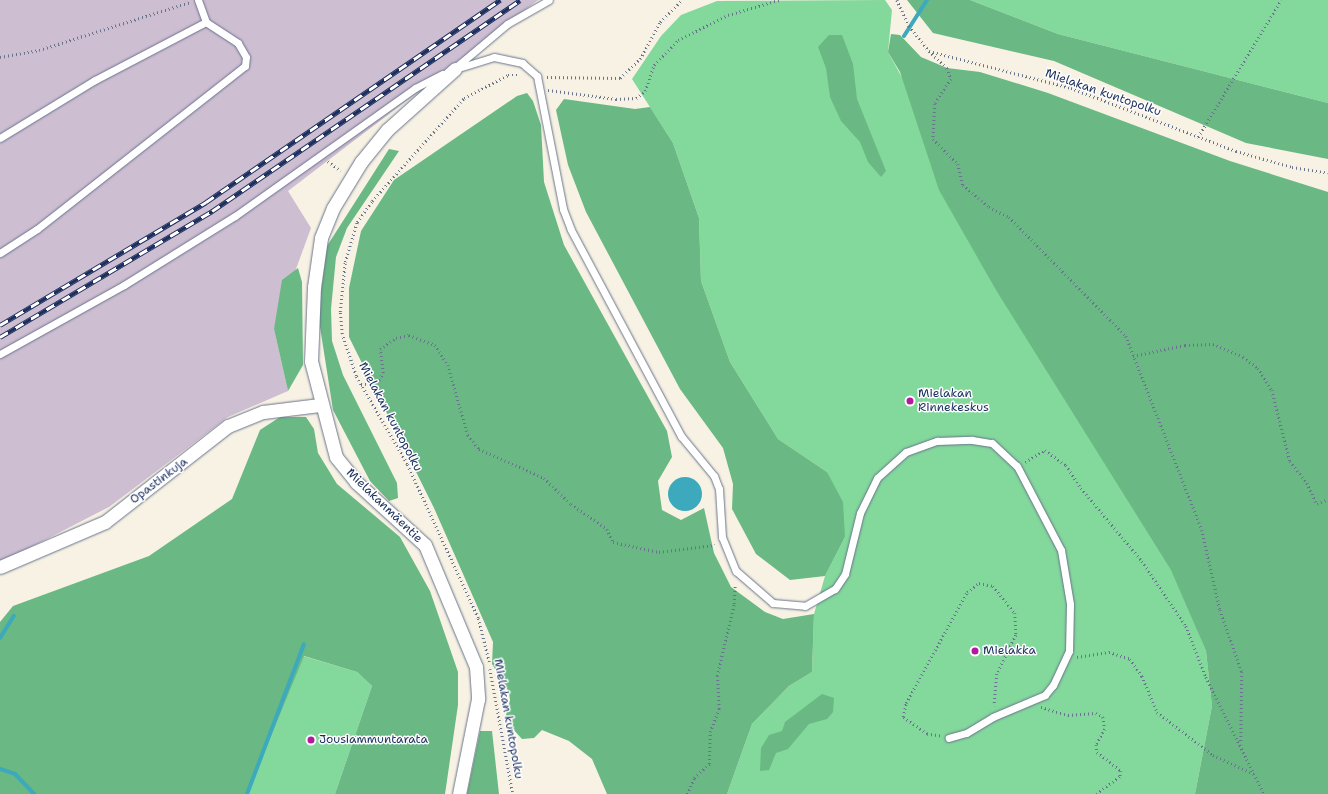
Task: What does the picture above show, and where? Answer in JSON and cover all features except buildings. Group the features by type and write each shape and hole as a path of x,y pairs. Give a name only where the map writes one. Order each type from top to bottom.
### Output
{"street":[{"name":"Mielakanmäentie","path":"455,69 387,130 349,180 321,238 314,286 311,360 320,405 336,457 356,482 425,545 476,667 478,699 459,794"},
{"name":"Opastinkuja","path":"0,567 104,522 228,426 263,412 320,405"}],"lane":[{"path":"0,253 37,230 245,66 246,57 238,43 206,22 197,0"},
{"path":"455,69 507,24 549,0"},
{"path":"0,138 95,80 206,22"},
{"path":"0,354 209,232 415,88 455,69 494,57 513,59 531,68 537,76 559,191 571,230 681,436 714,476 719,489 725,543 736,571 774,603 805,606 822,599 845,574 860,513 877,478 906,452 937,441 972,440 992,443 1017,466 1061,550 1070,604 1069,651 1062,670 1044,695 993,717 966,733 949,738"}],"path":[{"path":"0,57 39,50 197,0"},
{"name":"Mielakan kuntopolku","path":"512,794 503,730 478,618 406,464 361,385 348,356 340,312 345,262 356,222 392,174 464,98 508,75 620,78 640,59 660,22 682,0"},
{"path":"540,89 616,99 636,98 645,90 654,66 678,40 728,15 779,0"},
{"path":"897,0 910,26 929,51 947,68 951,79 935,104 933,139 958,164 962,185 989,207 1009,217 1126,336 1202,530 1220,610 1242,672 1241,744"},
{"path":"1198,137 1281,0"},
{"name":"Mielakan kuntopolku","path":"929,51 1071,88 1198,137 1292,167 1328,173"},
{"path":"318,157 335,164 349,180"},
{"path":"361,385 379,380 383,373 380,349 396,338 409,335 435,345 448,365 468,436 479,449 544,478 571,504 607,529 614,542 658,552 725,543"},
{"path":"1133,356 1185,345 1214,344 1243,357 1258,368 1272,390 1290,460 1308,483 1317,504 1328,499"},
{"path":"1017,466 1045,450 1066,465 1081,488 1142,561 1186,626 1206,677 1241,744 1264,794"},
{"path":"687,794 694,778 709,764 710,732 720,710 717,676 734,604 736,571"},
{"path":"949,738 927,734 903,717 906,703 967,592 979,583 993,586 1015,613 1016,635 997,674 993,717"},
{"path":"1062,670 1084,653 1108,652 1130,659 1142,676 1157,712 1213,755 1254,774"},
{"path":"1030,702 1068,715 1096,713 1103,717 1105,729 1096,744 1097,752 1121,771 1120,777 1097,794"}],"shaded area":[{"path":"0,0 538,0 288,191 311,228 274,329 288,391 228,417 109,507 0,563"}],"green space":[{"name":"Mielakan Rinnekeskus","path":"885,0 892,10 888,52 1171,567 1206,651 1212,706 1195,794 727,794 752,724 789,686 812,672 814,614 825,576 845,537 827,472 778,439 730,362 701,281 699,218 673,143 632,79 661,36 681,15 717,1"},
{"path":"907,0 970,0 1058,34 1328,103 1328,159 1246,143 1054,61 933,33"},
{"path":"970,0 1328,0 1328,103 1058,34"},
{"path":"891,34 900,35 921,57 947,68 980,72 1048,93 1230,161 1328,192 1328,794 1195,794 1212,706 1206,651 1171,570 996,290 939,190 900,72 888,52"},
{"path":"829,35 842,35 853,64 857,99 886,171 881,177 868,162 860,142 841,121 830,97 826,68 818,47"},
{"path":"527,93 533,101 541,125 544,182 564,245 667,431 672,457 658,481 662,510 681,520 704,508 714,553 731,587 765,612 783,619 814,614 812,672 789,686 752,724 727,794 607,794 592,759 569,741 542,730 534,738 522,739 512,728 506,715 510,700 509,692 492,664 493,642 434,508 349,337 349,288 361,231 394,180 517,96"},
{"path":"564,99 635,109 650,107 673,143 699,218 701,281 730,362 778,439 827,472 843,502 845,537 825,576 790,580 756,554 732,509 733,484 723,448 680,389 586,212 568,165 556,110"},
{"path":"389,149 399,151 347,228 336,257 331,309 332,341 343,375 397,483 398,498 389,501 370,481 333,410 318,314 327,246"},
{"path":"298,268 302,282 303,365 288,391 274,329 282,280"},
{"path":"280,417 306,417 314,429 318,453 337,484 400,537 430,591 458,672 458,705 445,794 335,794 372,686 357,672 304,656 247,794 0,794 0,622 13,606 149,556 232,499 260,430"},
{"name":"Jousiammuntarata","path":"303,656 357,672 372,686 335,794 247,794"},
{"path":"822,694 834,698 833,712 827,719 809,724 788,749 776,753 769,770 760,771 761,748 769,735 782,731 785,722"},
{"path":"480,731 492,731 499,794 467,794"}],"water":[{"path":"685,477 697,482 702,494 697,506 685,511 673,506 668,494 673,482"}],"waterway":[{"path":"904,36 927,0"},
{"path":"0,638 14,616"},
{"path":"247,794 304,644"},
{"path":"0,769 15,774 34,794"}],"railway":[{"path":"0,325 206,202 500,0"},
{"path":"0,337 212,211 520,0"}],"place":[{"name":"Mielakan Rinnekeskus","path":"910,401"},
{"name":"Mielakka","path":"975,651"},
{"name":"Jousiammuntarata","path":"311,740"}]}
